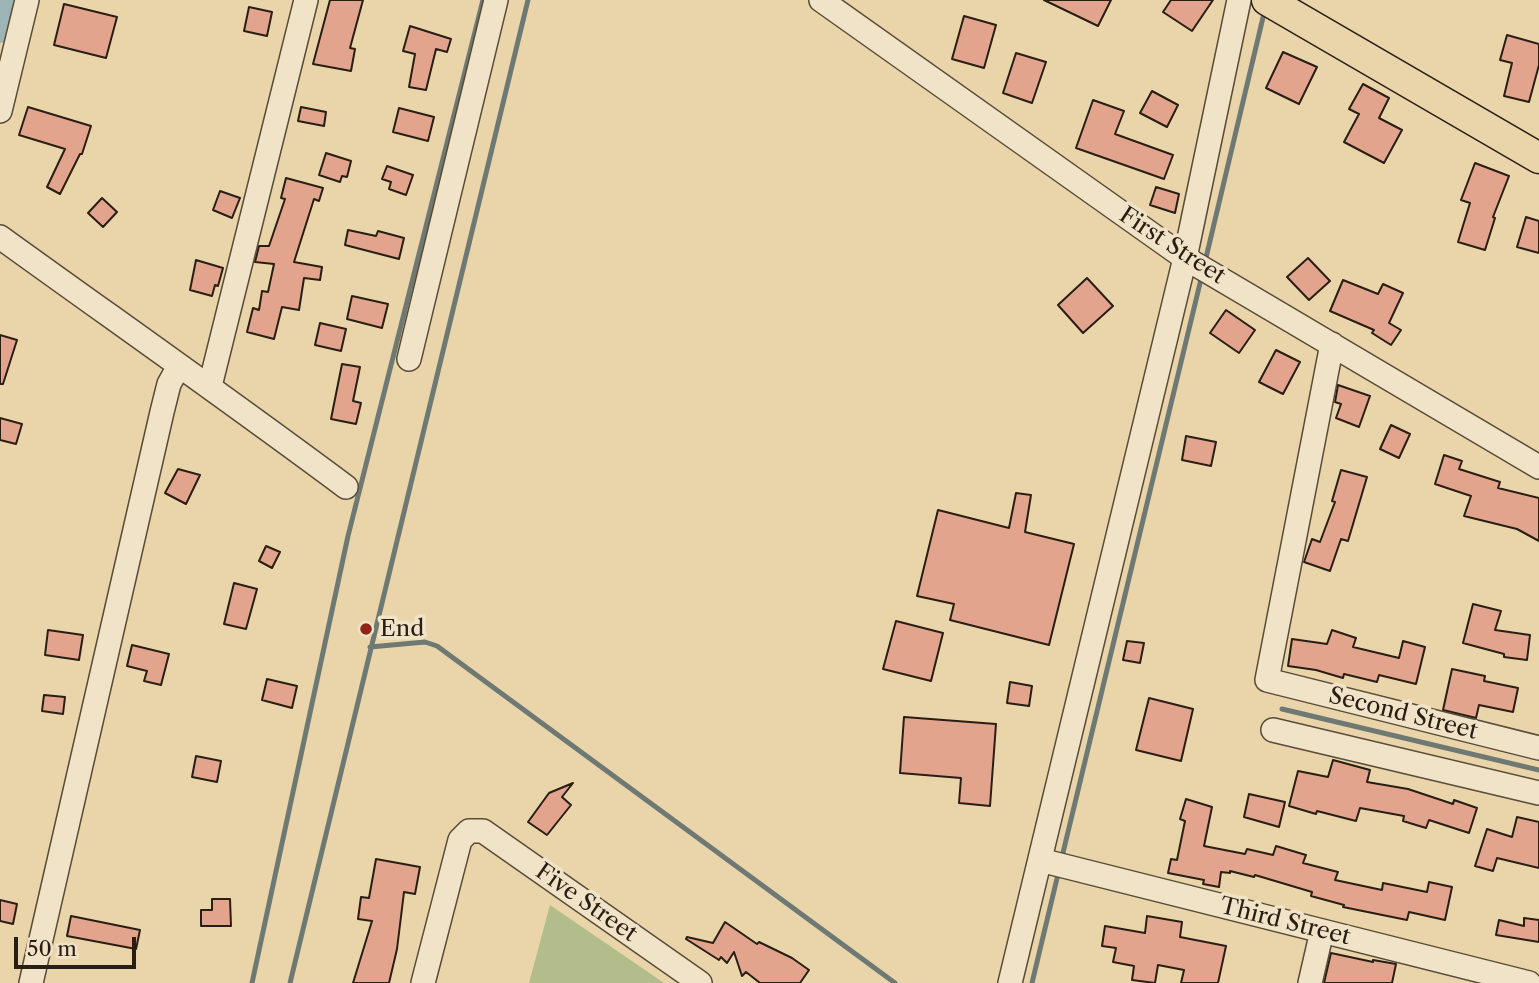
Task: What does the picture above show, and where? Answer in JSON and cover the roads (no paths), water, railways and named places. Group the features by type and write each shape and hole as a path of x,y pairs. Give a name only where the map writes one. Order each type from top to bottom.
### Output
{"main road":[{"path":"1267,0 1539,158"}],"street":[{"path":"0,111 27,0"},
{"path":"210,387 306,0"},
{"path":"409,359 496,0"},
{"name":"First Street","path":"821,0 1185,258 1539,467"},
{"path":"1010,983 1185,258 1239,0"},
{"path":"0,237 346,487"},
{"name":"Second Street","path":"1332,344 1267,680 1539,748"},
{"path":"31,983 162,412 169,384 179,366"},
{"name":"Second Street","path":"1273,730 1539,793"},
{"name":"Five Street","path":"423,983 460,840 469,831 483,831 700,983"},
{"name":"Third Street","path":"1040,860 1529,983"},
{"path":"1310,983 1321,931"}],"waterway":[{"path":"0,34 8,0"},
{"path":"252,983 348,536 483,0"},
{"path":"290,983 528,0"},
{"path":"1205,262 1265,9"},
{"path":"1061,861 1202,275"},
{"path":"370,647 425,642 437,646 895,983"},
{"path":"1282,709 1539,770"},
{"path":"1032,983 1059,870"}],"place":[{"name":"End","path":"366,629"}]}
